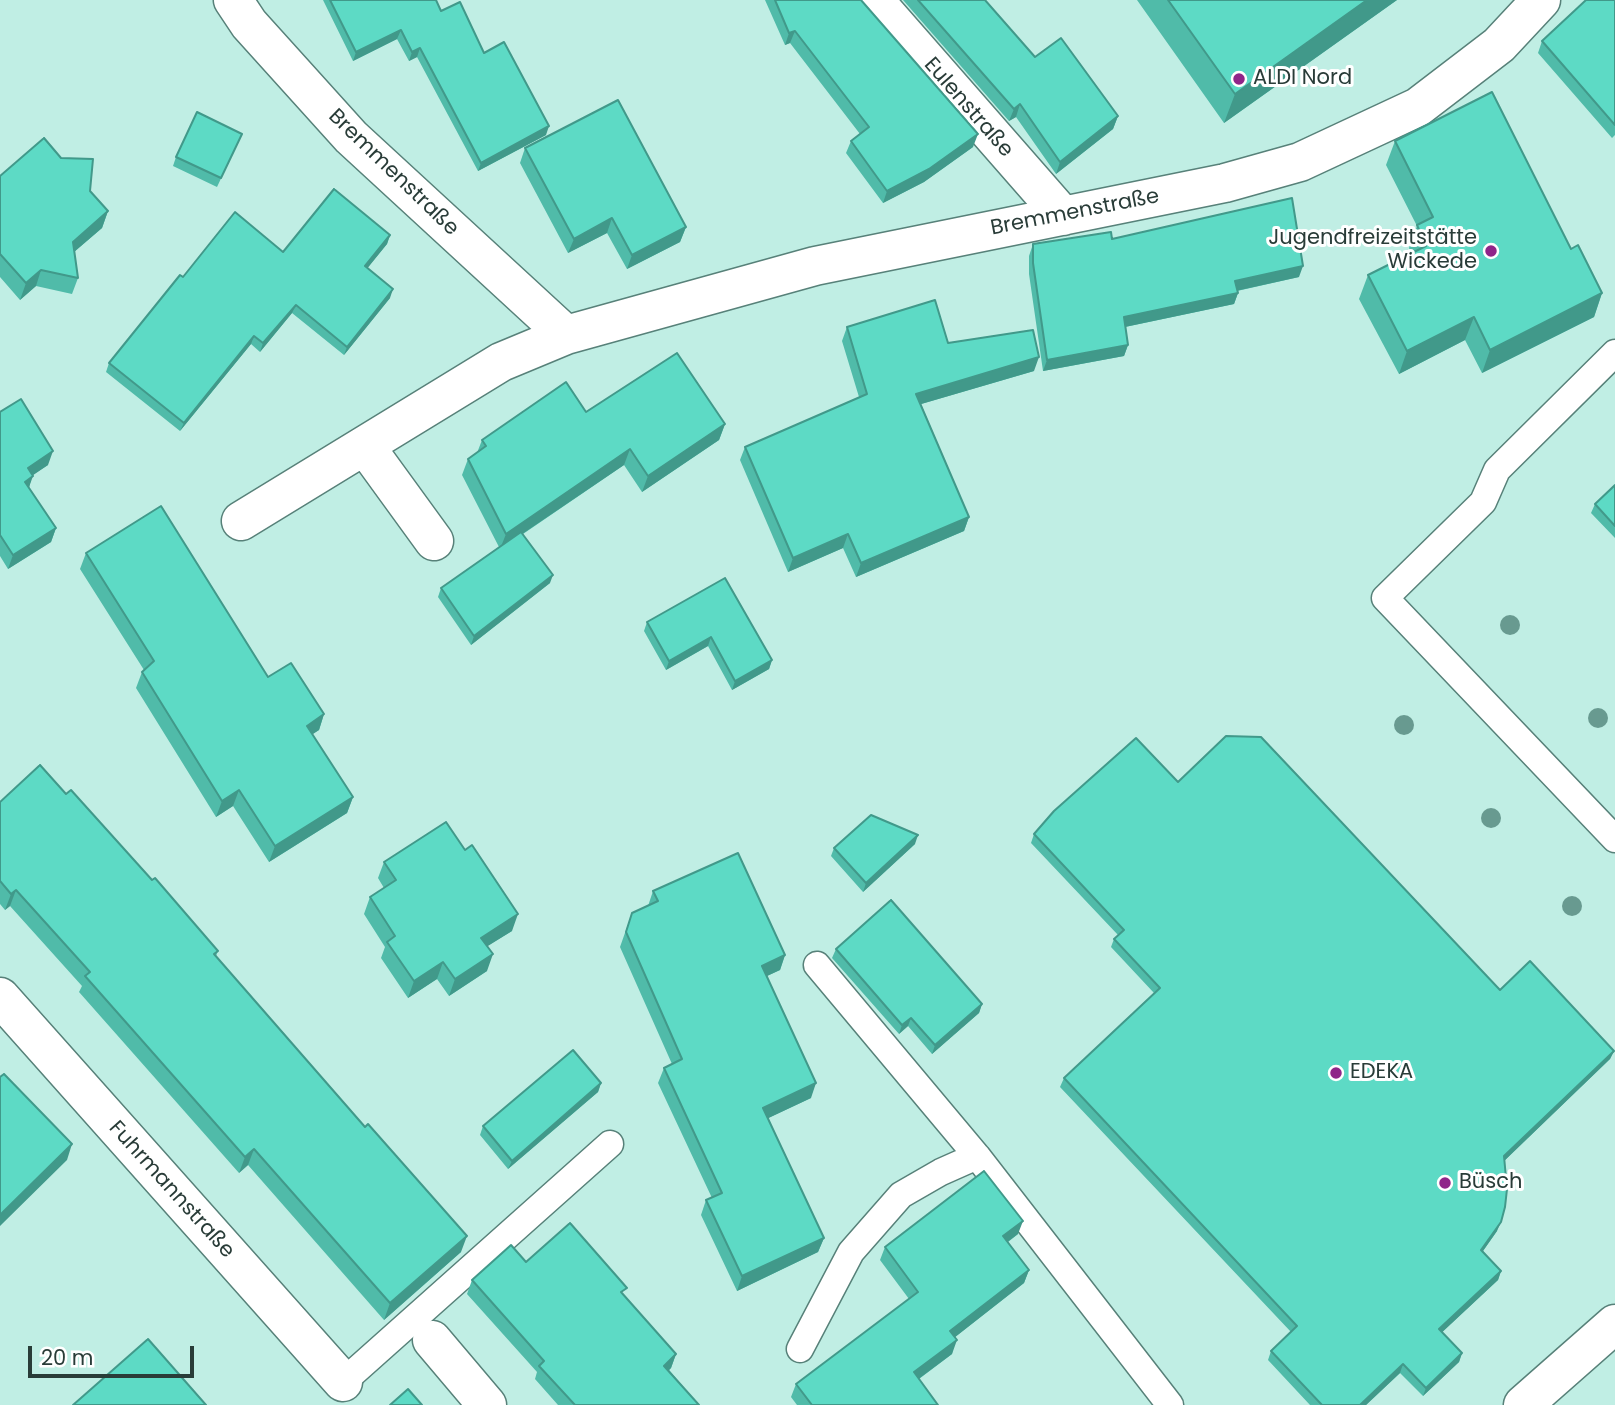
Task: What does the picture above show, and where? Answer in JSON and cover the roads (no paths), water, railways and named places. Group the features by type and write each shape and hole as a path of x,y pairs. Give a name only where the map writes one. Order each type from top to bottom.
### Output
{"street":[{"name":"Bremmenstraße","path":"233,0 249,24 351,137 566,335"},
{"name":"Eulenstraße","path":"874,0 1063,216"},
{"name":"Bremmenstraße","path":"241,521 501,362 566,335 815,266 1225,183 1300,162 1418,107 1499,45 1541,0"},
{"path":"365,446 434,541"},
{"name":"Fuhrmannstraße","path":"0,997 343,1382"},
{"path":"1523,1405 1615,1324"},
{"path":"432,1340 487,1405"}],"lane":[{"path":"1615,352 1497,470 1483,502 1385,598 1615,839"},
{"path":"817,965 977,1156 1170,1405"},
{"path":"343,1382 610,1144"},
{"path":"800,1349 851,1252 901,1195 941,1172 977,1156"}],"place":[{"name":"ALDI Nord","path":"1239,79"},
{"name":"Jugendfreizeitstätte Wickede","path":"1491,251"},
{"name":"EDEKA","path":"1336,1073"},
{"name":"Büsch","path":"1445,1183"}]}
